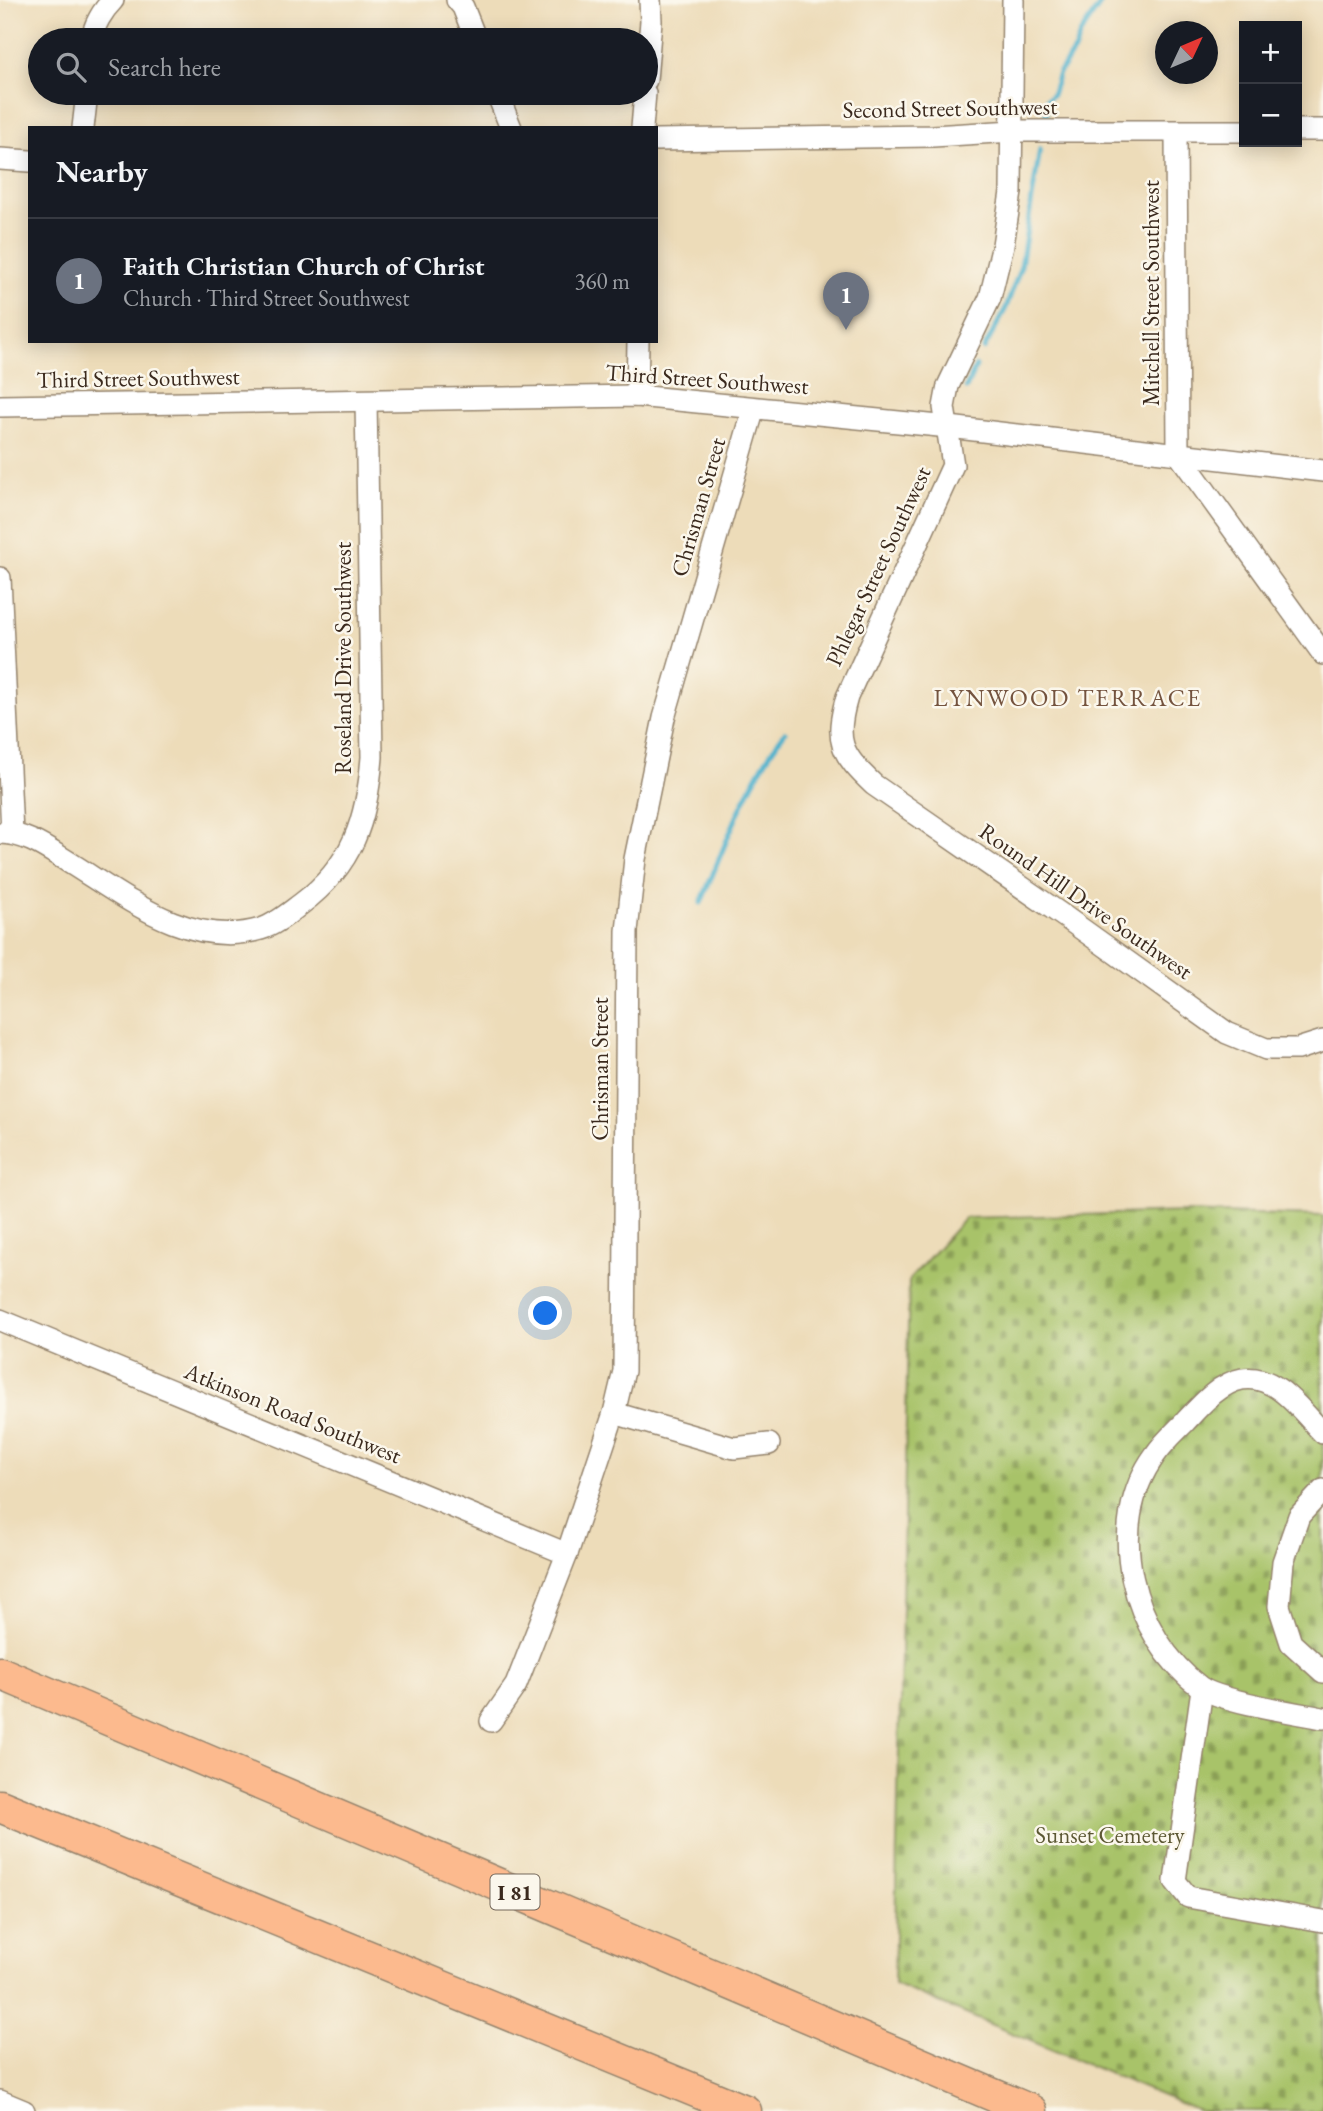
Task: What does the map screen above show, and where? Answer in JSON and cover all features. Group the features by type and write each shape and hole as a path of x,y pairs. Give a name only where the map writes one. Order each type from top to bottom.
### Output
{"highway":[{"name":"I 81","path":"0,1673 1031,2111"},
{"path":"0,1806 745,2111"}],"street":[{"path":"95,28 113,0"},
{"path":"457,0 463,7 471,28"},
{"path":"649,28 650,0"},
{"name":"Phlegar Street Southwest","path":"842,744 840,721 847,697 953,465 944,407 948,386 990,298 1003,245 1010,192 1013,0"},
{"path":"83,126 86,105"},
{"path":"502,105 510,126"},
{"path":"642,126 644,105"},
{"path":"1302,130 1323,130"},
{"name":"Second Street Southwest","path":"658,139 933,136 1013,131 1239,131"},
{"name":"Mitchell Street Southwest","path":"1177,133 1178,453"},
{"path":"0,159 28,161"},
{"path":"637,396 638,343"},
{"name":"Third Street Southwest","path":"0,406 637,396 949,427 1323,471"},
{"name":"Roseland Drive Southwest","path":"6,833 38,843 160,918 200,932 233,934 263,929 310,897 332,877 355,841 369,795 372,757 366,401"},
{"name":"Chrisman Street","path":"491,1721 516,1685 567,1554 614,1413 624,1371 627,931 635,859 664,718 754,408"},
{"path":"1178,453 1323,654"},
{"path":"0,578 6,833"},
{"name":"Round Hill Drive Southwest","path":"842,744 853,765 874,785 1065,916 1227,1033 1266,1049 1298,1049 1323,1041"},
{"name":"Atkinson Road Southwest","path":"0,1320 567,1554"},
{"path":"1323,1433 1281,1391 1262,1380 1242,1379 1223,1387 1196,1411 1154,1456 1140,1483 1132,1507 1127,1542 1135,1590 1154,1634 1202,1689 1223,1697 1323,1718"},
{"path":"614,1413 734,1448 769,1444"},
{"path":"1323,1490 1299,1516 1283,1562 1279,1606 1291,1643 1323,1672"},
{"path":"1202,1689 1175,1881 1188,1897 1323,1921"},
{"path":"0,2101 24,2111"}],"green space":[{"name":"Sunset Cemetery","path":"1185,1212 1323,1216 1323,2111 1199,2111 894,1984 909,1280 965,1218"}],"waterway":[{"path":"1046,116 1047,99 1052,95 1059,73 1075,49 1080,34 1103,0"},
{"path":"984,349 1006,308 1021,266 1040,149"},
{"path":"966,388 976,366"},
{"path":"701,903 748,793 785,732"}],"place":[{"name":"Faith Christian Church of Christ","path":"846,330"}],"district":[{"name":"LYNWOOD TERRACE","path":"1068,697"}]}
